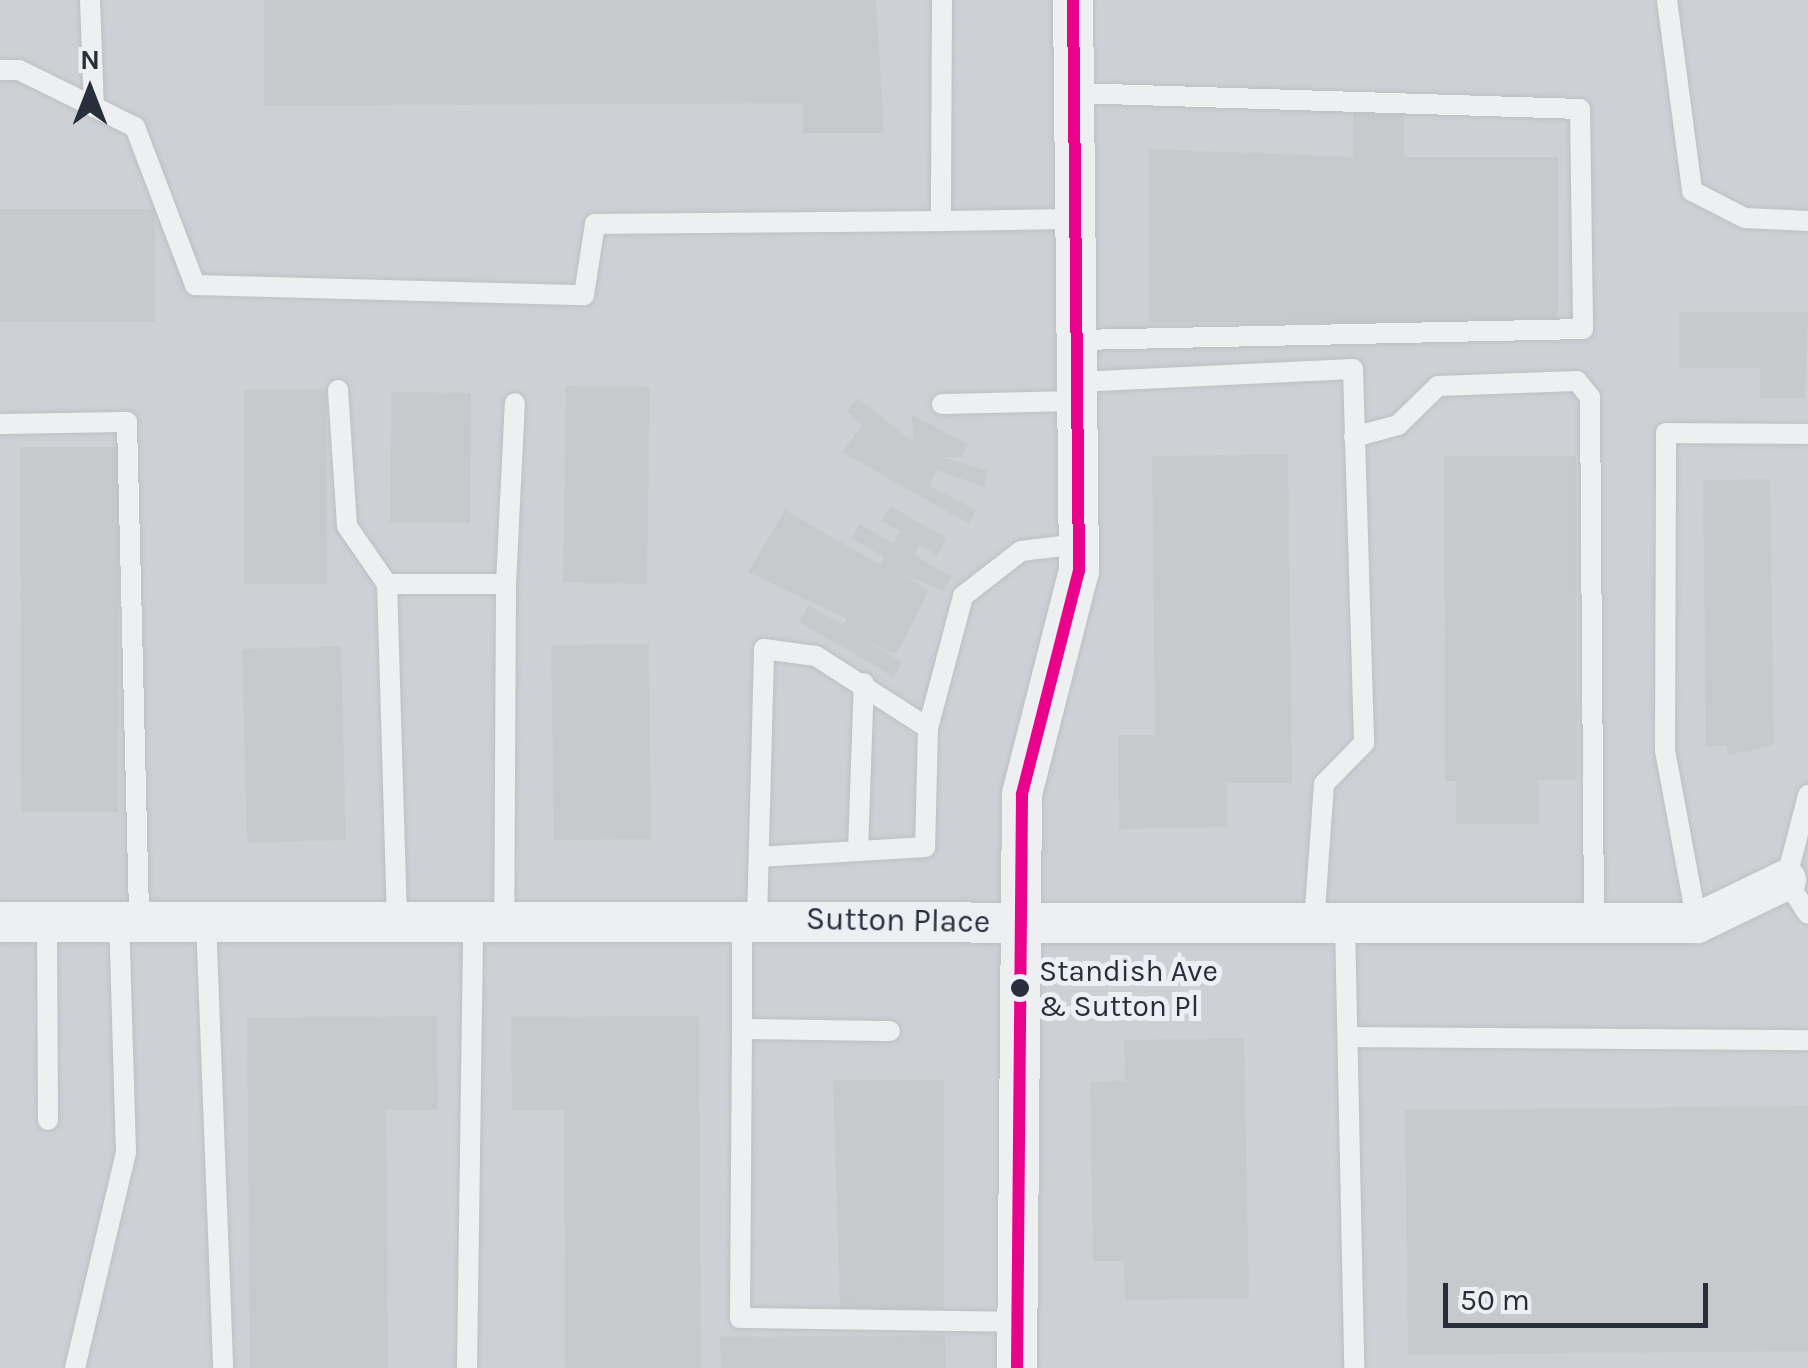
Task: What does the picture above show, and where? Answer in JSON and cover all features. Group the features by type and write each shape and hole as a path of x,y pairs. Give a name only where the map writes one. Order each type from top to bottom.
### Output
{"street":[{"path":"1017,1368 1017,922 1022,794 1078,544 1073,0"},
{"name":"Sutton Place","path":"0,922 488,918 1696,922 1786,880"}],"lane":[{"path":"90,0 94,107"},
{"path":"941,221 942,0"},
{"path":"1667,0 1692,191 1745,218 1808,221"},
{"path":"0,70 135,127 195,285 584,295 595,224 1075,219"},
{"path":"1074,93 1580,108 1583,329 1077,340"},
{"path":"942,404 1352,369 1364,744 1324,784 1330,922 1348,1037 1354,1368"},
{"path":"1354,438 1398,425 1438,386 1577,381 1590,397 1594,922"},
{"path":"338,390 347,526 386,584 397,919"},
{"path":"467,1368 514,403"},
{"path":"0,424 127,422 126,1152 75,1368"},
{"path":"1696,922 1665,751 1666,433 1808,434"},
{"path":"759,857 924,847 928,728 964,596 1021,551 1078,544"},
{"path":"386,584 506,584"},
{"path":"928,728 864,683 816,656 764,650 759,857 742,1029 740,1318 1017,1322"},
{"path":"858,852 864,683"},
{"path":"1808,795 1786,880 1808,914"},
{"path":"206,920 223,1368"},
{"path":"47,922 48,1120"},
{"path":"742,1029 890,1031"},
{"path":"1348,1037 1808,1040"}],"shaded area":[{"path":"0,0 1808,0 1808,1368 0,1368"}],"building":[{"path":"264,0 876,0 884,133 803,133 803,103 264,106"},
{"path":"1353,107 1404,107 1404,157 1558,157 1558,323 1149,322 1149,149 1353,157"},
{"path":"0,209 155,209 155,322 0,322"},
{"path":"1679,312 1808,312 1805,398 1760,398 1760,368 1679,368"},
{"path":"566,386 650,387 647,584 563,582"},
{"path":"326,389 327,584 244,584 244,390"},
{"path":"391,392 471,393 470,523 390,522"},
{"path":"858,398 913,442 912,415 968,444 962,457 942,457 987,471 984,487 937,470 929,486 976,510 969,524 842,452 862,425 847,411"},
{"path":"20,447 118,447 118,812 21,812"},
{"path":"1288,454 1292,783 1227,783 1227,827 1119,829 1118,735 1155,735 1152,456"},
{"path":"1444,456 1576,456 1577,780 1539,780 1539,824 1456,824 1456,781 1445,781"},
{"path":"1770,479 1774,745 1727,755 1727,746 1706,746 1703,480"},
{"path":"890,506 947,538 937,555 920,545 914,555 952,577 944,591 903,575 928,590 911,627 896,654 868,642 902,662 894,677 799,622 809,605 843,625 847,619 748,572 785,510 880,565 884,557 852,538 860,524 893,543 900,531 882,521"},
{"path":"649,644 651,839 554,840 551,645"},
{"path":"341,646 346,840 247,843 242,649"},
{"path":"437,1016 438,1110 386,1110 388,1368 250,1368 247,1018"},
{"path":"699,1016 701,1368 565,1368 564,1110 512,1110 511,1017"},
{"path":"1244,1038 1249,1298 1125,1300 1124,1261 1093,1261 1090,1082 1125,1081 1124,1040"},
{"path":"833,1080 944,1080 944,1310 840,1310"},
{"path":"1808,1106 1808,1351 1408,1355 1405,1110"},
{"path":"945,1335 946,1368 721,1368 720,1337"}],"transit line":[{"path":"1017,1368 1022,794 1079,571 1073,0"}],"place":[{"name":"Standish Ave & Sutton Pl","path":"1020,988"}]}
